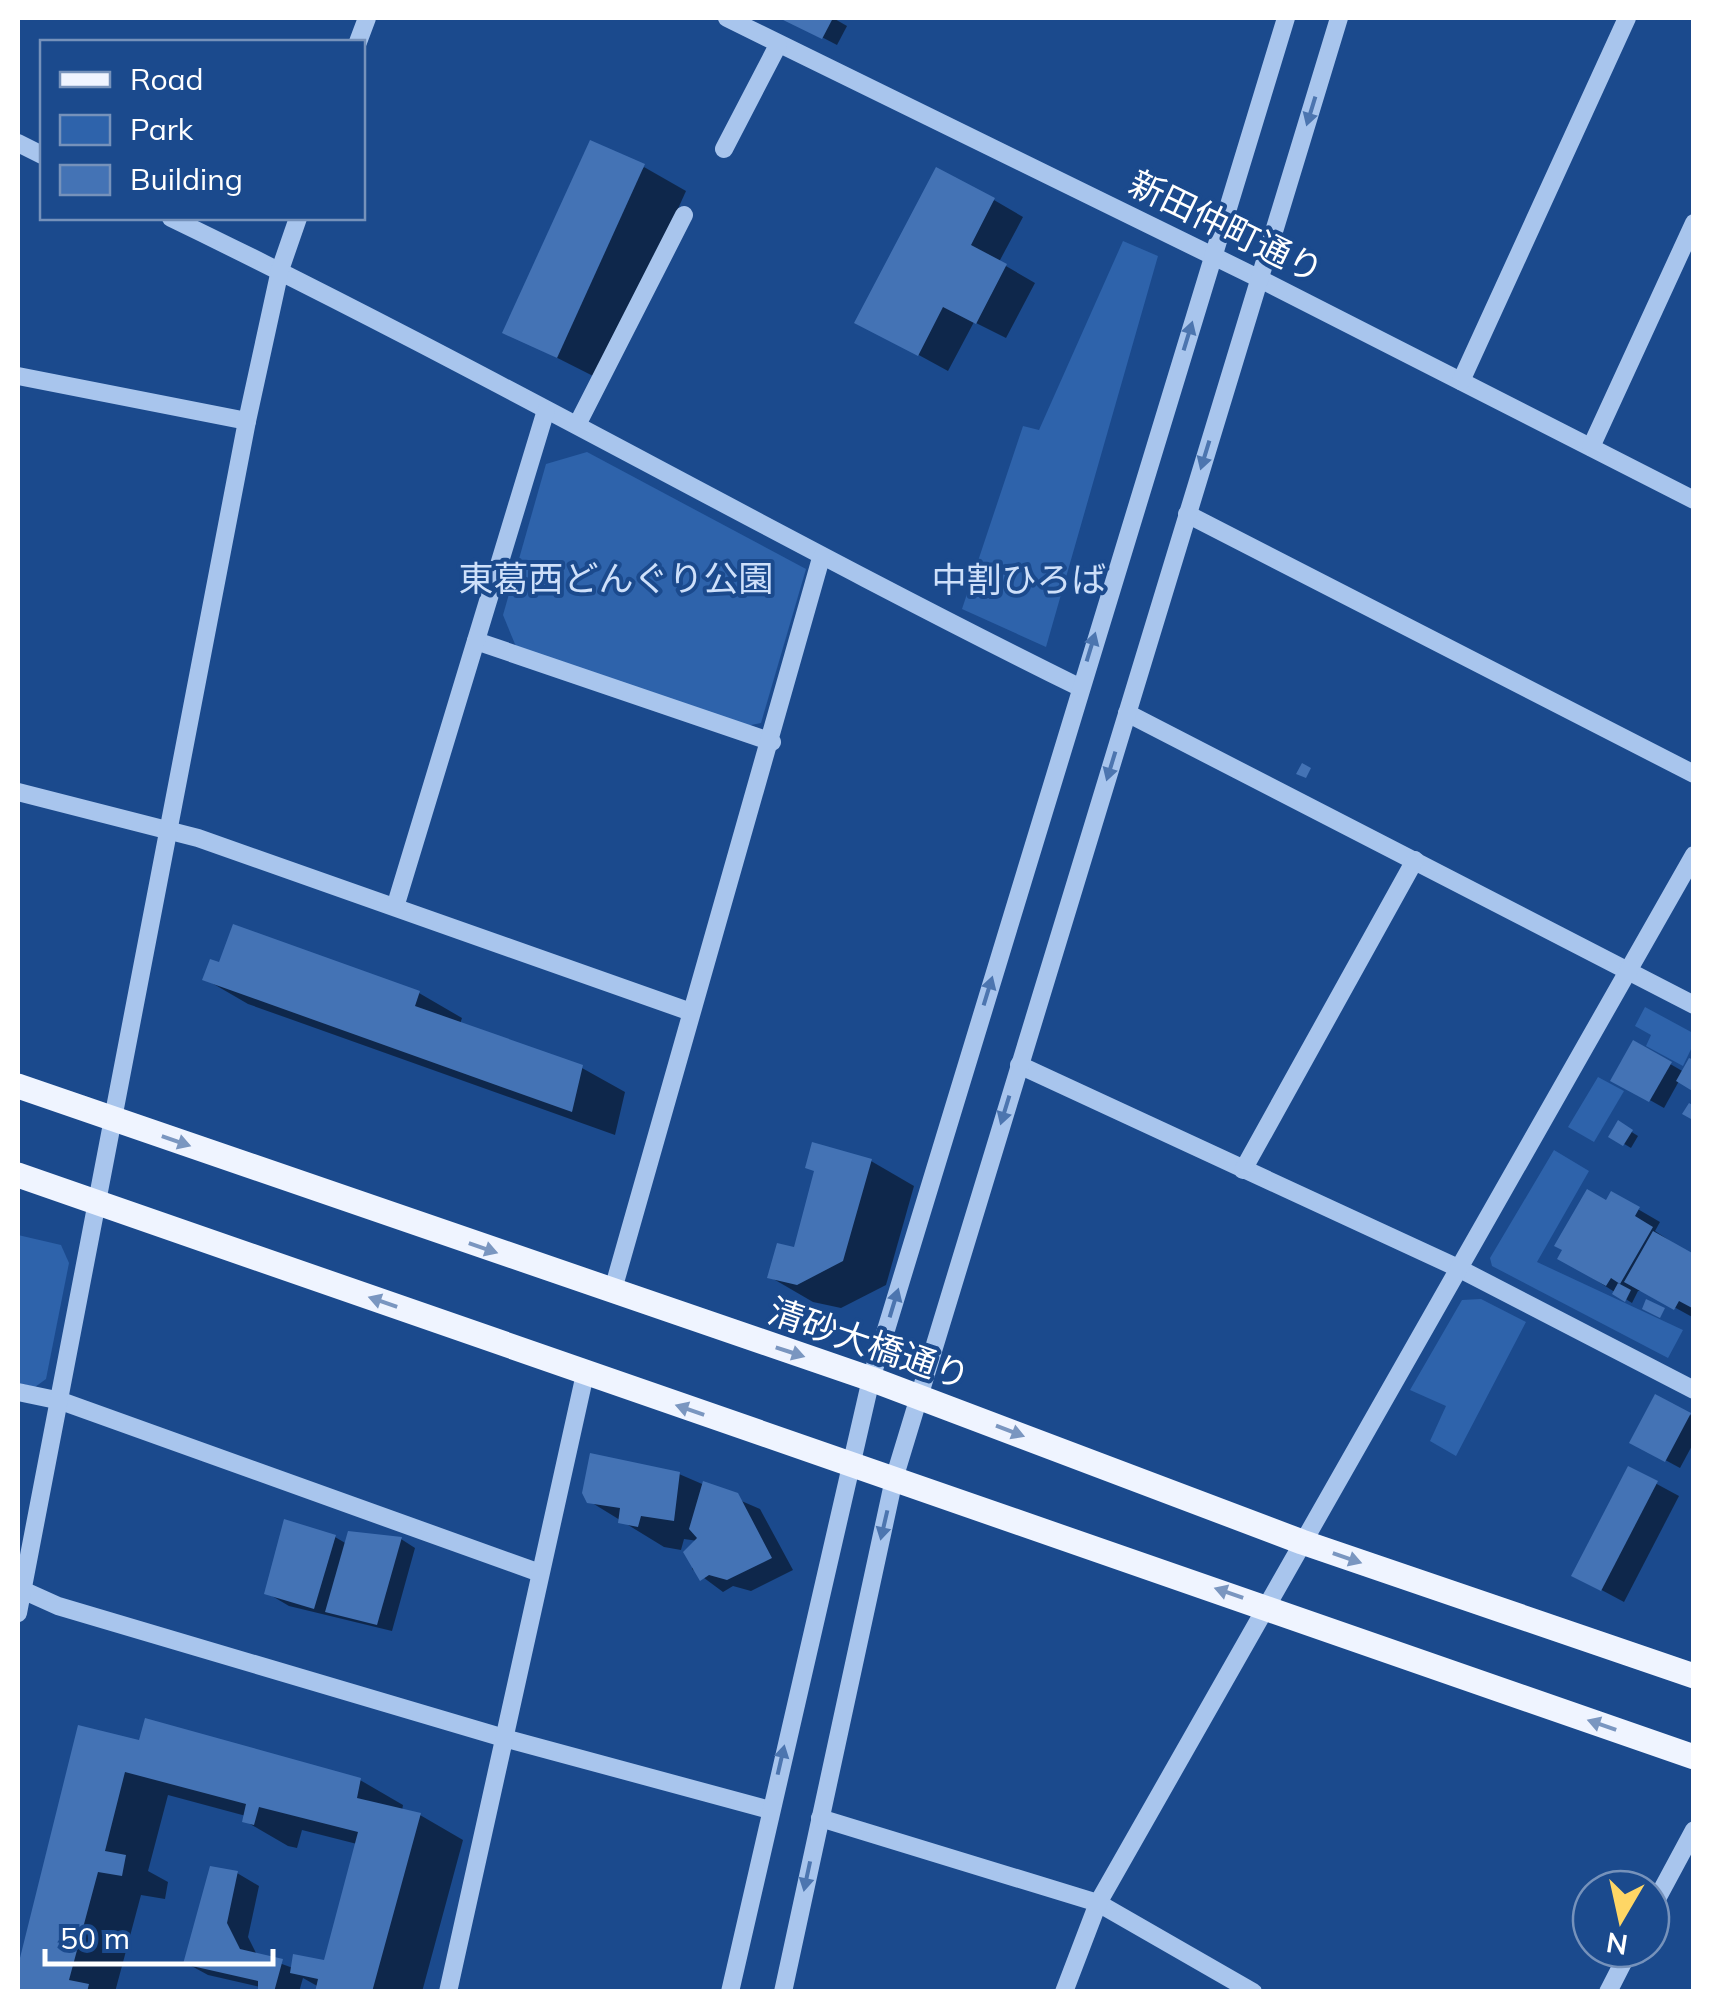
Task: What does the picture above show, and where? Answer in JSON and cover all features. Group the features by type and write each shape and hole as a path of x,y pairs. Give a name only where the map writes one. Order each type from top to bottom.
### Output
{"main road":[{"name":"清砂大橋通り","path":"18,1086 871,1380 1302,1542 1694,1676"},
{"path":"18,1174 1694,1757"}],"street":[{"name":"新田仲町通り","path":"728,18 1260,279 1694,500"},
{"path":"730,1992 848,1464 871,1380 1079,687 1286,18"},
{"path":"783,1992 894,1479 1339,18"},
{"path":"1461,381 1628,18"},
{"path":"724,149 778,45"},
{"path":"577,425 684,216"},
{"path":"175,220 280,270 577,425 821,558 1079,687"},
{"path":"18,1614 247,421 280,270 297,220"},
{"path":"1591,447 1694,223"},
{"path":"18,376 247,421"},
{"path":"396,904 546,410"},
{"path":"1187,514 1694,774"},
{"path":"612,1293 772,742 821,558"},
{"path":"476,641 772,742"},
{"path":"1127,713 1694,1005"},
{"path":"18,792 171,830 396,904 691,1012"},
{"path":"1064,1992 1098,1904 1694,854"},
{"path":"1243,1170 1415,860"},
{"path":"1019,1065 1458,1268 1694,1390"},
{"path":"448,1992 585,1374"},
{"path":"18,1392 61,1401 540,1572"},
{"path":"21,1589 58,1606 504,1738 770,1810"},
{"path":"820,1818 1098,1904 1252,1992"},
{"path":"1671,1873 1694,1830"},
{"path":"1608,1992 1620,1969"}],"green space":[{"name":"中割ひろば","path":"1123,241 1158,256 1046,647 962,609 1023,426 1039,430"},
{"name":"東葛西どんぐり公園","path":"587,452 806,569 761,723 741,727 517,649 503,615 546,464"},
{"path":"1645,1007 1693,1033 1693,1045 1683,1066 1646,1046 1651,1035 1635,1026"},
{"path":"1598,1077 1624,1091 1594,1142 1568,1127"},
{"path":"1554,1150 1589,1171 1537,1262 1683,1330 1668,1358 1492,1266 1490,1258"},
{"path":"18,1235 61,1245 69,1263 46,1379 35,1387 18,1383"},
{"path":"1481,1299 1526,1322 1456,1456 1430,1441 1446,1406 1410,1390 1462,1300"}],"building":[{"path":"779,18 833,18 822,39"},
{"path":"590,140 645,164 557,358 502,333"},
{"path":"936,167 995,198 971,245 1007,264 976,324 943,307 918,356 854,323"},
{"path":"1302,763 1311,768 1306,778 1296,774"},
{"path":"233,924 420,991 415,1006 583,1065 572,1112 202,980 210,959 219,962"},
{"path":"1633,1040 1672,1062 1649,1102 1610,1081"},
{"path":"1689,1058 1694,1060 1694,1092 1676,1081"},
{"path":"1689,1103 1694,1106 1691,1119 1682,1114"},
{"path":"1618,1120 1633,1130 1623,1146 1608,1137"},
{"path":"812,1142 872,1159 843,1261 797,1285 767,1278 777,1243 794,1247 814,1171 805,1168"},
{"path":"1587,1189 1606,1200 1611,1191 1640,1207 1635,1216 1653,1227 1620,1284 1611,1278 1606,1286 1557,1259 1562,1250 1554,1246"},
{"path":"1653,1231 1694,1254 1694,1309 1679,1301 1674,1310 1624,1282"},
{"path":"1618,1283 1631,1290 1625,1302 1612,1294"},
{"path":"1646,1299 1665,1308 1660,1318 1642,1309"},
{"path":"1655,1394 1691,1413 1665,1462 1629,1443"},
{"path":"590,1453 680,1472 674,1521 641,1516 638,1527 618,1523 620,1508 587,1503 582,1493"},
{"path":"1628,1466 1658,1481 1601,1591 1571,1576"},
{"path":"703,1481 738,1493 772,1558 727,1580 709,1575 700,1581 683,1552 697,1538 689,1529"},
{"path":"284,1519 336,1535 314,1609 264,1594"},
{"path":"348,1531 402,1537 377,1625 325,1612"},
{"path":"145,1718 361,1778 357,1798 421,1813 372,1992 315,1992 318,1979 290,1973 293,1954 324,1960 358,1832 259,1807 254,1825 242,1822 246,1804 125,1772 105,1851 126,1855 122,1876 98,1872 69,1980 89,1984 87,1992 18,1992 18,1966 78,1725 139,1740"},
{"path":"210,1866 238,1871 227,1923 240,1949 283,1959 274,1992 258,1992 258,1981 183,1964"}]}
